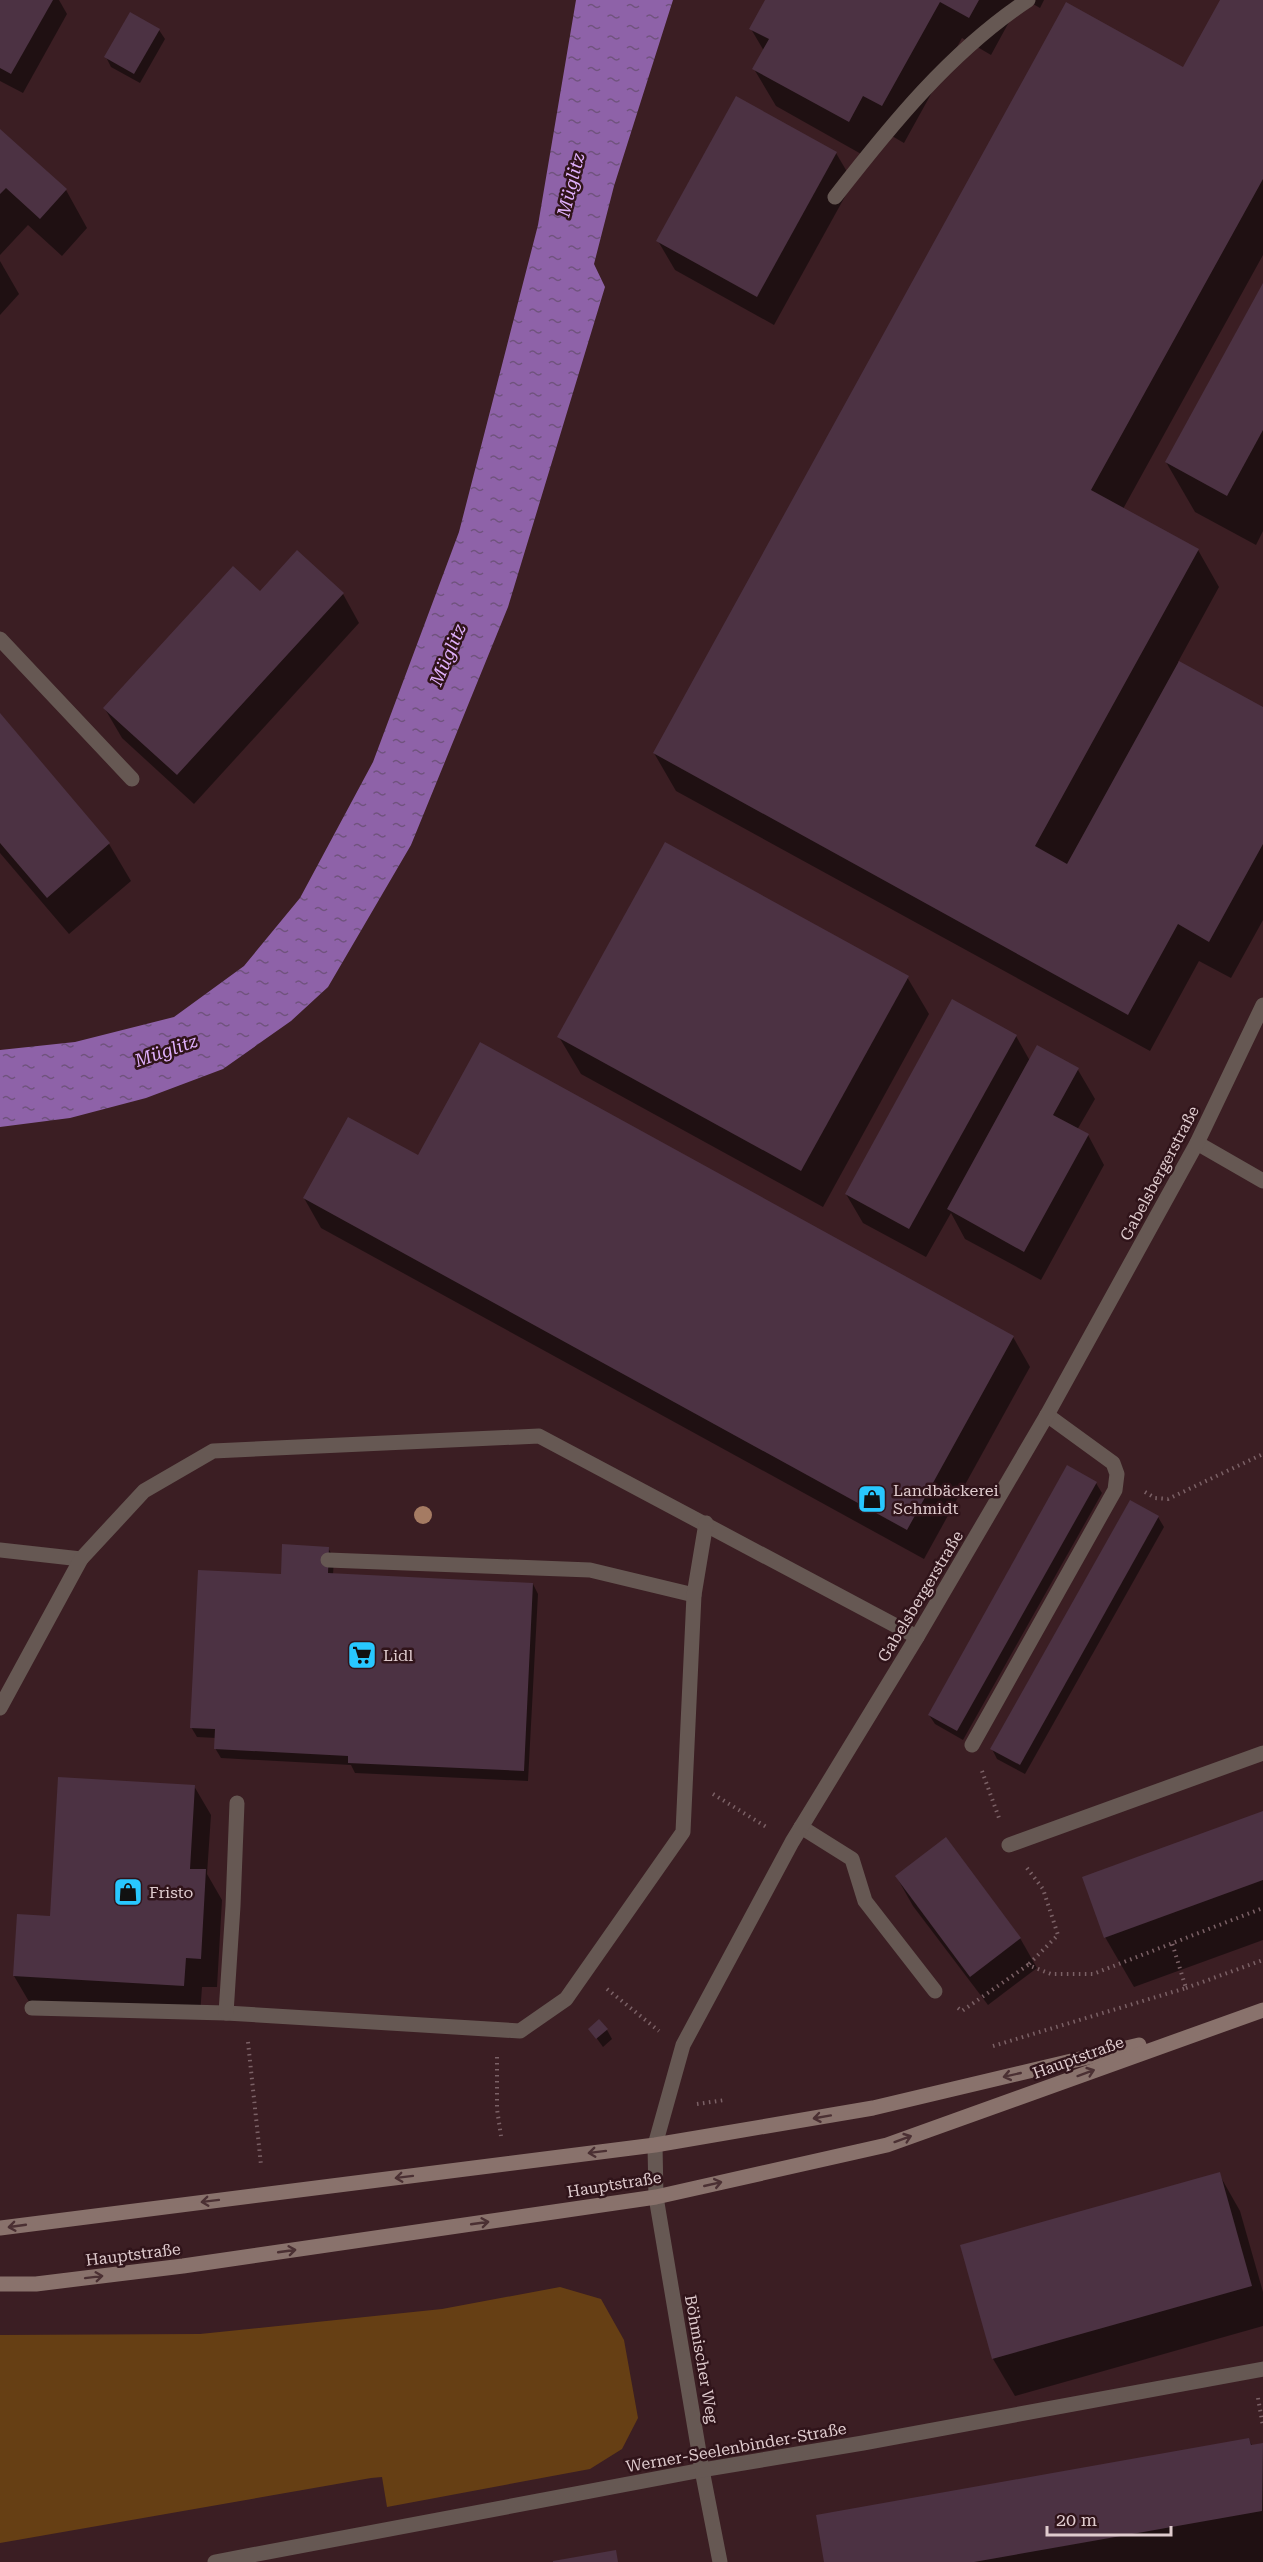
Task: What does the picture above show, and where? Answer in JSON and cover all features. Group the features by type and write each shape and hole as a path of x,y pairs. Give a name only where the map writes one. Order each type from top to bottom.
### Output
{"main road":[{"name":"Hauptstraße","path":"0,2284 36,2284 172,2268 656,2197 887,2145 1263,2010"},
{"name":"Hauptstraße","path":"0,2228 655,2145 873,2108 1212,2028"}],"street":[{"path":"835,197 888,128 956,58 1028,0"},
{"path":"0,639 132,779"},
{"name":"Gabelsbergerstraße","path":"655,2145 683,2045 792,1842 917,1637 1047,1415 1197,1143 1263,1005"},
{"path":"1197,1143 1263,1181"},
{"path":"972,1745 1115,1490 1117,1474 1113,1463 1047,1415"},
{"path":"0,1708 81,1559 144,1491 213,1451 539,1436 917,1637"},
{"path":"32,2008 226,2013 520,2031 566,1999 683,1832 694,1595 706,1523"},
{"path":"0,1550 81,1559"},
{"path":"328,1560 590,1570 694,1595"},
{"path":"1009,1845 1263,1753"},
{"path":"226,2013 234,1906 237,1803"},
{"path":"801,1827 852,1859 865,1901 935,1990"},
{"name":"Böhmischer Weg","path":"655,2145 656,2197 702,2470 720,2562"},
{"name":"Werner-Seelenbinder-Straße","path":"215,2562 702,2470 863,2443 1263,2369"}],"path":[{"path":"1117,1474 1155,1498 1168,1499 1263,1455"},
{"path":"935,1990 962,2012 1028,1965 1058,1935 1042,1889 1009,1845 972,1745"},
{"path":"686,1777 792,1842"},
{"path":"1028,1965 1051,1974 1094,1974 1263,1908"},
{"path":"1172,1943 1186,1988"},
{"path":"982,2050 1186,1988 1263,1960"},
{"path":"586,1971 655,2030 683,2045"},
{"path":"245,2014 264,2194"},
{"path":"497,2030 496,2109 506,2164"},
{"path":"665,2108 736,2099"}],"shaded area":[{"path":"560,2287 601,2299 624,2340 638,2418 622,2449 590,2469 387,2507 382,2477 371,2478 0,2543 0,2335 200,2334 442,2309"}],"water":[{"name":"Müglitz","path":"576,0 673,0 614,186 594,264 605,287 508,607 411,845 328,987 291,1021 223,1069 146,1098 70,1118 0,1127 0,1050 75,1042 174,1017 244,966 300,898 373,762 459,532 538,225"}],"building":[{"path":"0,0 53,0 11,74 0,68"},
{"path":"765,0 979,0 969,18 940,2 882,106 863,96 849,122 752,69 769,39 749,29"},
{"path":"1220,0 1263,0 1263,179 1091,490 1199,549 1035,846 1067,864 1179,661 1263,707 1263,844 1209,942 1178,924 1128,1015 653,753 1066,2 1183,67"},
{"path":"130,12 160,29 134,74 104,57"},
{"path":"736,96 837,152 757,297 656,241"},
{"path":"0,129 67,189 40,219 6,188 0,194"},
{"path":"1263,283 1263,430 1227,496 1165,462"},
{"path":"297,550 344,593 177,775 103,708 233,566 260,591"},
{"path":"0,713 110,843 47,898 0,843"},
{"path":"665,842 909,976 801,1171 557,1037"},
{"path":"952,999 1017,1035 909,1229 845,1194"},
{"path":"480,1042 1014,1336 907,1530 303,1198 348,1117 418,1155"},
{"path":"1037,1045 1079,1068 1053,1115 1089,1134 1024,1252 947,1209"},
{"path":"1067,1465 1097,1482 957,1731 928,1715"},
{"path":"1130,1500 1159,1516 1020,1765 990,1749"},
{"name":"Lidl","path":"282,1544 329,1547 328,1573 533,1583 524,1771 348,1763 348,1756 214,1749 215,1729 190,1728 198,1570 281,1574"},
{"name":"Fristo","path":"58,1777 195,1785 190,1869 206,1869 201,1959 186,1958 184,1986 13,1976 17,1914 50,1916"},
{"path":"1263,1811 1263,1880 1104,1938 1082,1877"},
{"path":"946,1837 1021,1938 970,1977 895,1876"},
{"path":"599,2019 608,2029 596,2039 588,2029"},
{"path":"1220,2172 1252,2286 992,2359 960,2245"},
{"path":"1249,2438 1251,2445 1263,2443 1262,2511 974,2562 824,2562 816,2515"},
{"path":"616,2550 618,2562 553,2562 553,2561"}],"place":[{"name":"Landbäckerei Schmidt","path":"872,1499"},
{"name":"Lidl","path":"362,1655"},
{"name":"Fristo","path":"128,1892"}]}
